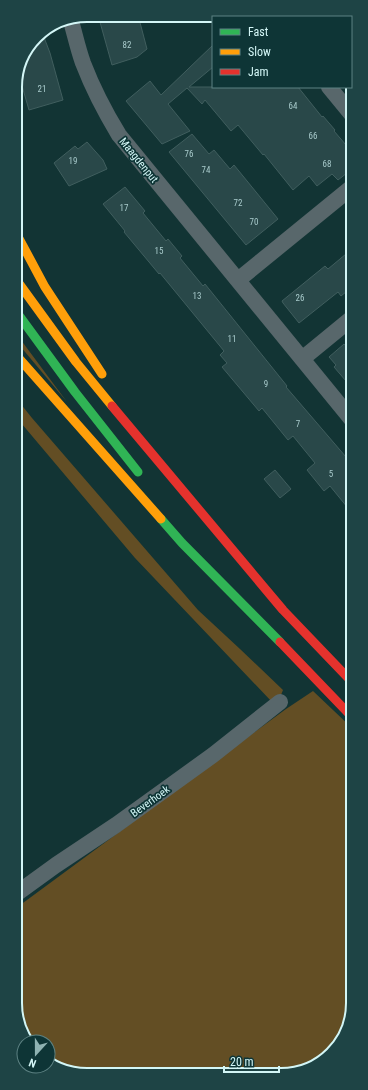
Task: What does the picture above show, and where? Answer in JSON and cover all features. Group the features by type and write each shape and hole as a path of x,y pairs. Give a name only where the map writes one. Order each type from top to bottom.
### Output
{"main road":[{"path":"22,244 45,287 105,380"},
{"path":"22,288 76,362 156,460 283,610 346,676"},
{"path":"22,318 52,361 117,447 141,476"},
{"path":"22,362 182,543 346,711"},
{"path":"118,400 156,460"},
{"path":"204,553 253,614"}],"street":[{"name":"Maagdenput","path":"72,24 82,61 93,87 105,112 119,135 346,413"},
{"path":"329,88 346,108"},
{"path":"238,280 346,192"},
{"path":"302,359 346,323"},
{"name":"Beverhoek","path":"22,890 116,825 213,755 280,702"}],"shaded area":[{"path":"22,341 67,402 22,348"},
{"path":"22,406 198,610 283,690 281,695 272,702 135,558 22,424"},
{"path":"313,691 346,722 346,1007 345,1016 337,1036 324,1052 314,1059 302,1065 281,1068 87,1068 66,1065 56,1060 56,1034 30,1034 23,1016 22,904 286,709"}],"building":[{"path":"100,22 140,22 147,49 137,57 112,65"},
{"path":"44,38 63,100 29,110 22,86 23,74 33,51"},
{"path":"212,46 212,68 189,87 299,88 346,145 346,174 338,180 332,174 317,186 309,176 293,190 238,125 231,131 205,100 202,104 187,88 168,104 190,131 162,144 126,101 150,81 161,95"},
{"path":"192,134 209,154 214,150 230,169 234,165 278,219 246,245 169,152"},
{"path":"87,142 103,160 107,169 69,186 54,163 75,146 78,149"},
{"path":"125,187 145,211 143,213 166,241 168,239 182,256 180,258 203,286 205,284 287,386 286,387 346,457 346,506 330,486 324,491 307,470 315,463 293,436 288,440 262,408 259,411 222,367 227,363 220,355 224,351 124,232 125,231 103,204"},
{"path":"346,254 346,292 341,296 338,292 299,323 282,301 325,266 328,269"},
{"path":"344,344 346,346 346,381 334,367 336,365 329,357"},
{"path":"275,470 291,489 280,498 264,479"}],"traffic: fast":[{"path":"22,320 75,392 138,472"},
{"path":"161,519 182,543 280,642"}],"traffic: slow":[{"path":"22,244 45,287 102,374"},
{"path":"22,288 76,362 112,406"},
{"path":"22,362 161,519"}],"traffic: jam":[{"path":"112,406 283,610 346,676"},
{"path":"280,642 346,711"}]}
